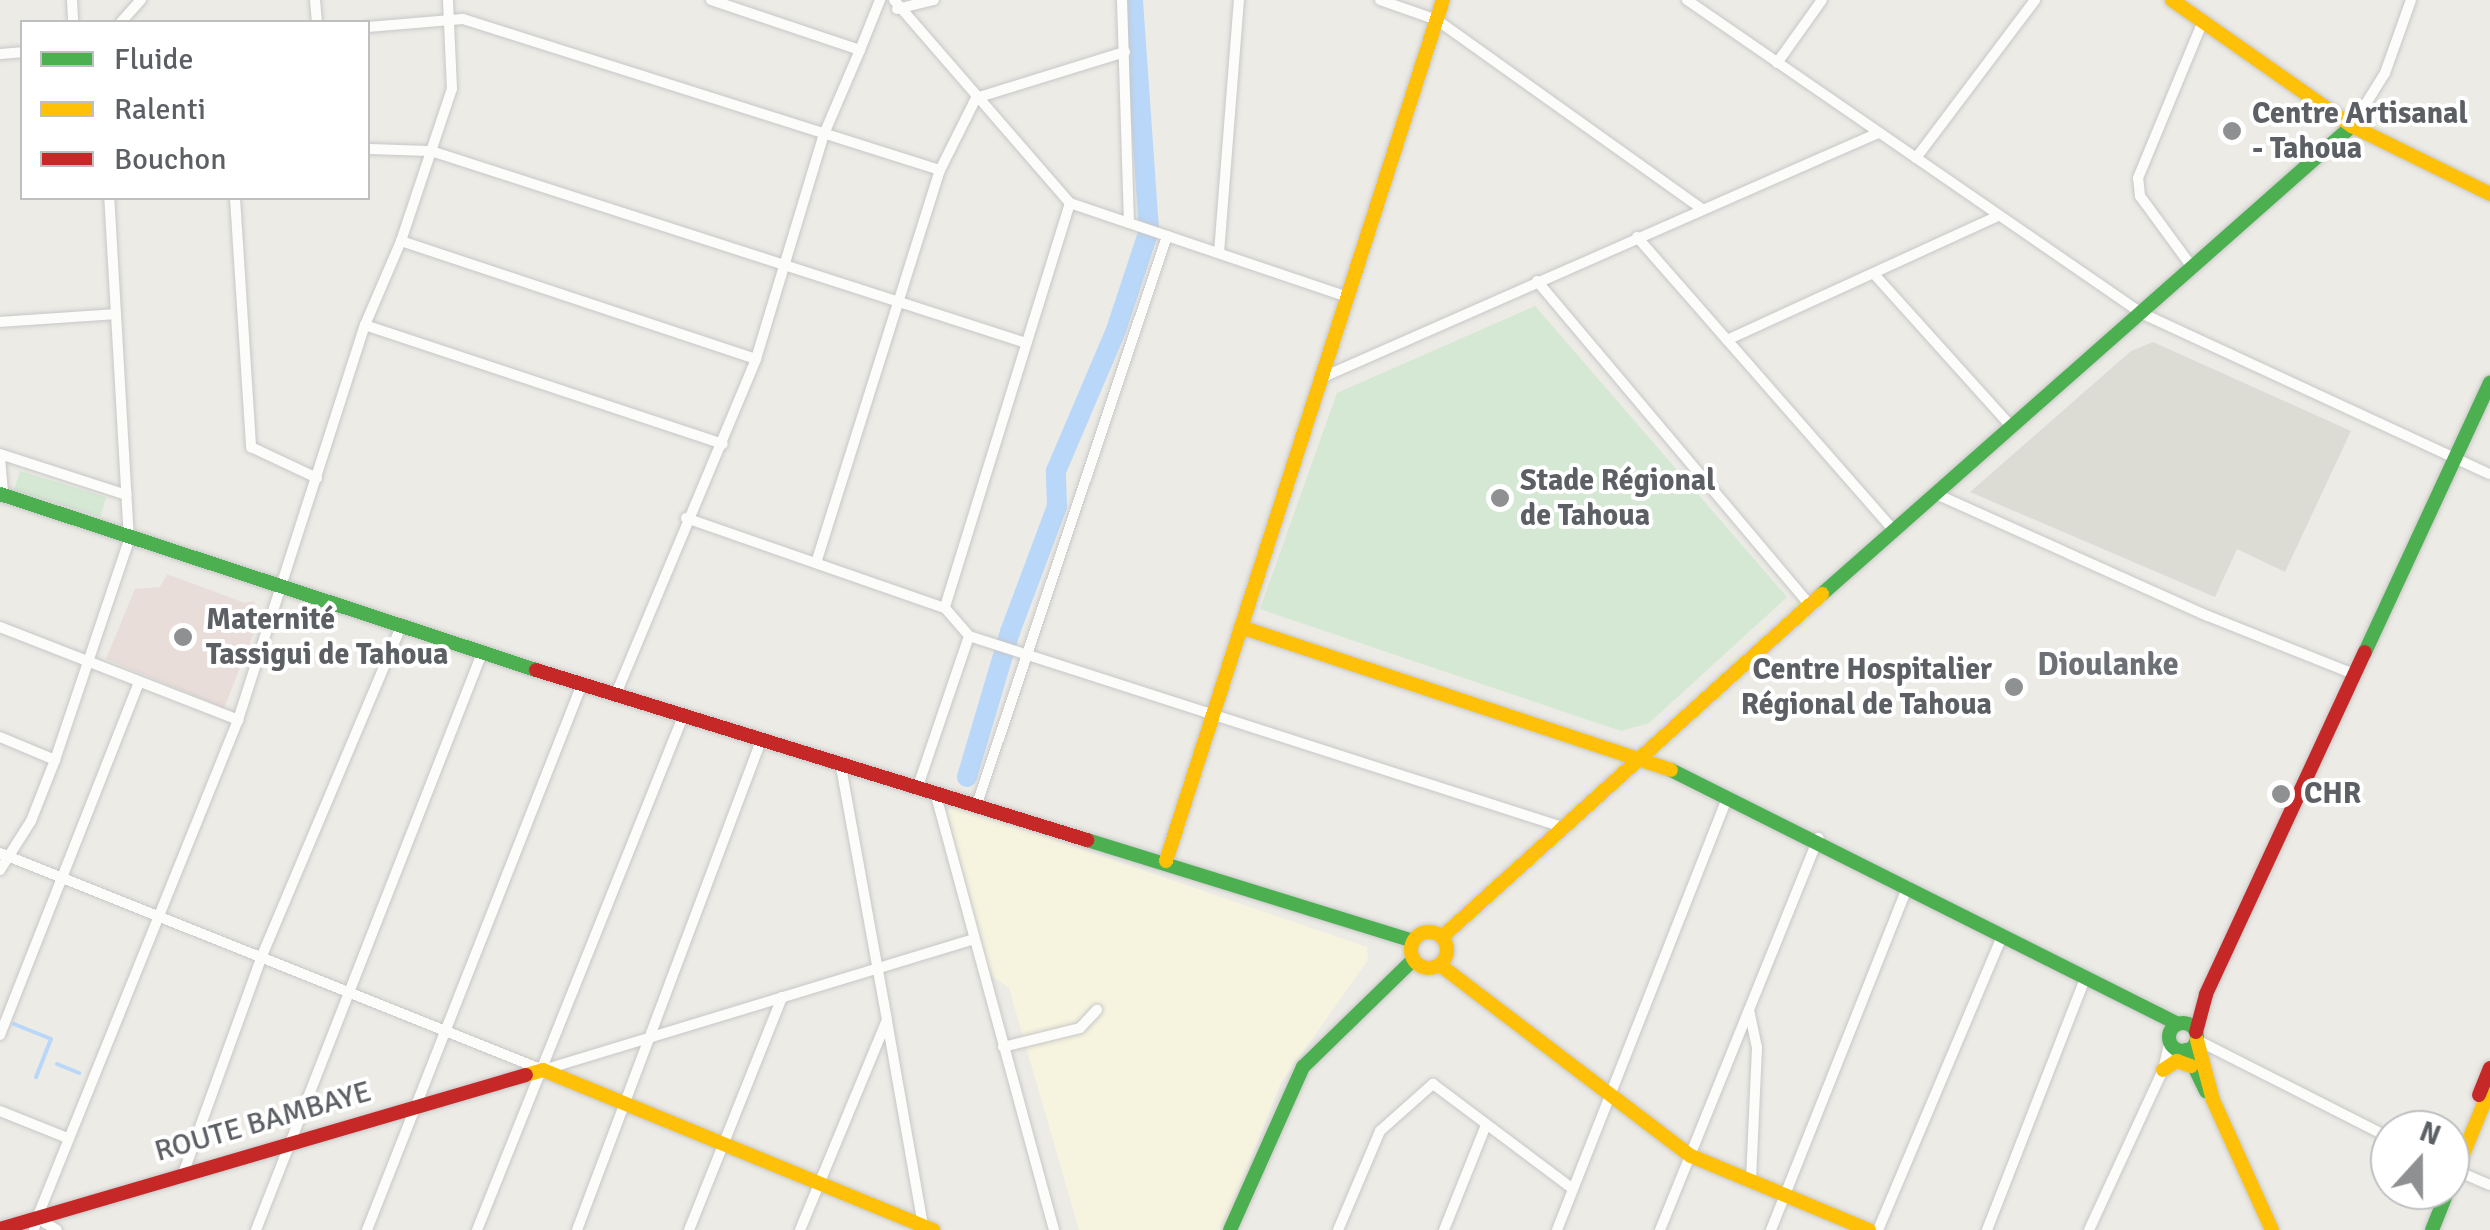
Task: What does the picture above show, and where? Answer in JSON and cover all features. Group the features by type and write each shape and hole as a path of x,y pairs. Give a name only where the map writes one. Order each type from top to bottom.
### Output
{"street":[{"path":"123,20 141,0"},
{"path":"57,1230 36,1224 67,1138 161,918 238,720 366,326 401,241 452,88 448,0"},
{"path":"616,694 686,518 723,444 756,359 824,134 880,0"},
{"path":"895,4 934,0"},
{"path":"1122,0 1129,223"},
{"path":"1219,253 1239,0"},
{"path":"1380,0 1437,20 1701,208"},
{"path":"1166,861 1443,0"},
{"path":"1687,0 2140,313 2490,474"},
{"path":"1777,62 1822,0"},
{"path":"1916,158 2035,0"},
{"path":"2172,0 2352,126 2490,194"},
{"path":"1442,937 1559,826 2352,126 2385,73 2412,0"},
{"path":"715,1 860,50"},
{"path":"895,4 976,98 1024,143 1070,203 1348,297"},
{"path":"370,27 450,24 463,19 940,170"},
{"path":"2192,268 2140,196 2138,178 2202,22"},
{"path":"816,563 901,304 940,170 976,98 1125,52"},
{"path":"1321,378 1878,132"},
{"path":"370,149 431,151 1024,342"},
{"path":"0,870 3,854 31,820 55,760 130,540 109,200"},
{"path":"235,200 251,447 317,478"},
{"path":"945,608 1070,203"},
{"path":"1727,340 1998,216"},
{"path":"978,804 1167,236"},
{"path":"1637,236 1894,530"},
{"path":"401,241 756,359"},
{"path":"1874,274 2012,426"},
{"path":"1537,281 1810,605"},
{"path":"0,322 116,314"},
{"path":"366,326 723,444"},
{"path":"2192,1066 2193,1041 2206,994 2490,383"},
{"path":"126,495 0,456 1,494 130,540 400,629 1166,861 1412,942"},
{"path":"1936,494 2208,616 2356,675"},
{"path":"686,518 945,608 969,636 1214,711 1559,826"},
{"path":"0,627 238,720"},
{"path":"1241,627 1639,755 1818,838 2152,1013 2193,1041 2370,1128"},
{"path":"182,1174 261,958 400,629"},
{"path":"918,786 969,636"},
{"path":"256,1230 482,653"},
{"path":"0,1035 4,1012 64,879 139,683"},
{"path":"367,1230 582,684"},
{"path":"477,1230 684,714"},
{"path":"0,737 55,760"},
{"path":"577,1230 762,738"},
{"path":"840,762 879,968 918,1226"},
{"path":"935,791 971,940 1054,1230"},
{"path":"1557,1230 1728,796"},
{"path":"1660,1230 1818,838"},
{"path":"3,854 626,1103 918,1226"},
{"path":"1771,1230 1908,886"},
{"path":"1412,942 1426,932 1442,937"},
{"path":"1414,960 1429,968 1440,965 1447,955 1442,937"},
{"path":"1878,1230 2002,937"},
{"path":"543,1070 971,940"},
{"path":"1412,942 1414,960"},
{"path":"1230,1230 1303,1067 1414,960"},
{"path":"1440,965 1610,1100 1691,1156 1869,1230"},
{"path":"1988,1230 2085,978"},
{"path":"2088,1230 2163,1070 2175,1030 2206,994"},
{"path":"689,1230 782,997"},
{"path":"1003,1047 1080,1028 1098,1010"},
{"path":"1749,1010 1758,1048 1751,1180"},
{"path":"800,1230 887,1020"},
{"path":"2175,1030 2193,1041 2212,1100"},
{"path":"2163,1070 2193,1041"},
{"path":"2163,1070 2183,1060 2192,1066 2212,1100 2272,1230"},
{"path":"2470,1120 2490,1068"},
{"name":"ROUTE BAMBAYE","path":"0,1229 36,1224 182,1174 543,1070"},
{"path":"1338,1230 1380,1131 1426,1086 1434,1084 1574,1189"},
{"path":"2470,1130 2490,1089"},
{"path":"0,1111 67,1138"},
{"path":"1444,1230 1486,1125"}],"shaded area":[{"path":"2153,342 2351,431 2285,572 2237,549 2215,597 1970,492 2131,351"},
{"name":"Maternité Tassigui de Tahoua","path":"167,574 245,603 254,601 261,615 224,708 106,659 135,589 160,587"},
{"path":"953,805 1367,947 1368,960 1281,1083 1223,1230 1079,1230 1009,988 988,973 946,812"}],"green space":[{"name":"Stade Régional de Tahoua","path":"1535,306 1787,597 1649,723 1621,731 1260,609 1337,393"},
{"path":"20,471 106,497 100,516 14,490"}],"waterway":[{"path":"967,777 1010,632 1057,506 1056,471 1116,330 1149,230 1133,0"},
{"path":"14,1024 51,1039 36,1077"},
{"path":"57,1064 79,1073"}],"traffic: fast":[{"path":"1822,594 2352,126"},
{"path":"2365,652 2490,383"},
{"path":"0,494 536,670"},
{"path":"1671,770 2178,1024"},
{"path":"1087,840 1413,941"},
{"path":"1230,1230 1303,1067 1413,960"},
{"path":"2183,1023 2193,1027 2197,1037 2193,1047 2183,1051 2173,1047 2169,1037 2173,1027 2183,1023"},
{"path":"2186,1050 2206,1091"},
{"path":"2432,1230 2440,1210"}],"traffic: slow":[{"path":"1166,861 1443,0"},
{"path":"2172,0 2352,126 2490,194"},
{"path":"1442,937 1822,594"},
{"path":"1241,627 1671,770"},
{"path":"1429,932 1442,937 1447,950 1442,963 1429,968 1416,963 1411,950 1416,937 1429,932"},
{"path":"1440,965 1691,1156 1869,1230"},
{"path":"2197,1040 2213,1100 2272,1230"},
{"path":"2163,1070 2177,1061 2191,1066"},
{"path":"526,1075 543,1070 933,1230"},
{"path":"2470,1138 2490,1089"}],"traffic: jam":[{"path":"2196,1032 2206,994 2365,652"},
{"path":"536,670 1087,840"},
{"path":"2479,1095 2490,1068"},
{"path":"0,1229 526,1075"}],"place":[{"name":"Centre Artisanal - Tahoua","path":"2232,131"},
{"name":"Stade Régional de Tahoua","path":"1500,498"},
{"name":"Maternité Tassigui de Tahoua","path":"183,637"},
{"name":"Centre Hospitalier Régional de Tahoua","path":"2014,687"},
{"name":"CHR","path":"2281,794"}],"district":[{"name":"Dioulanke","path":"2108,665"}]}
